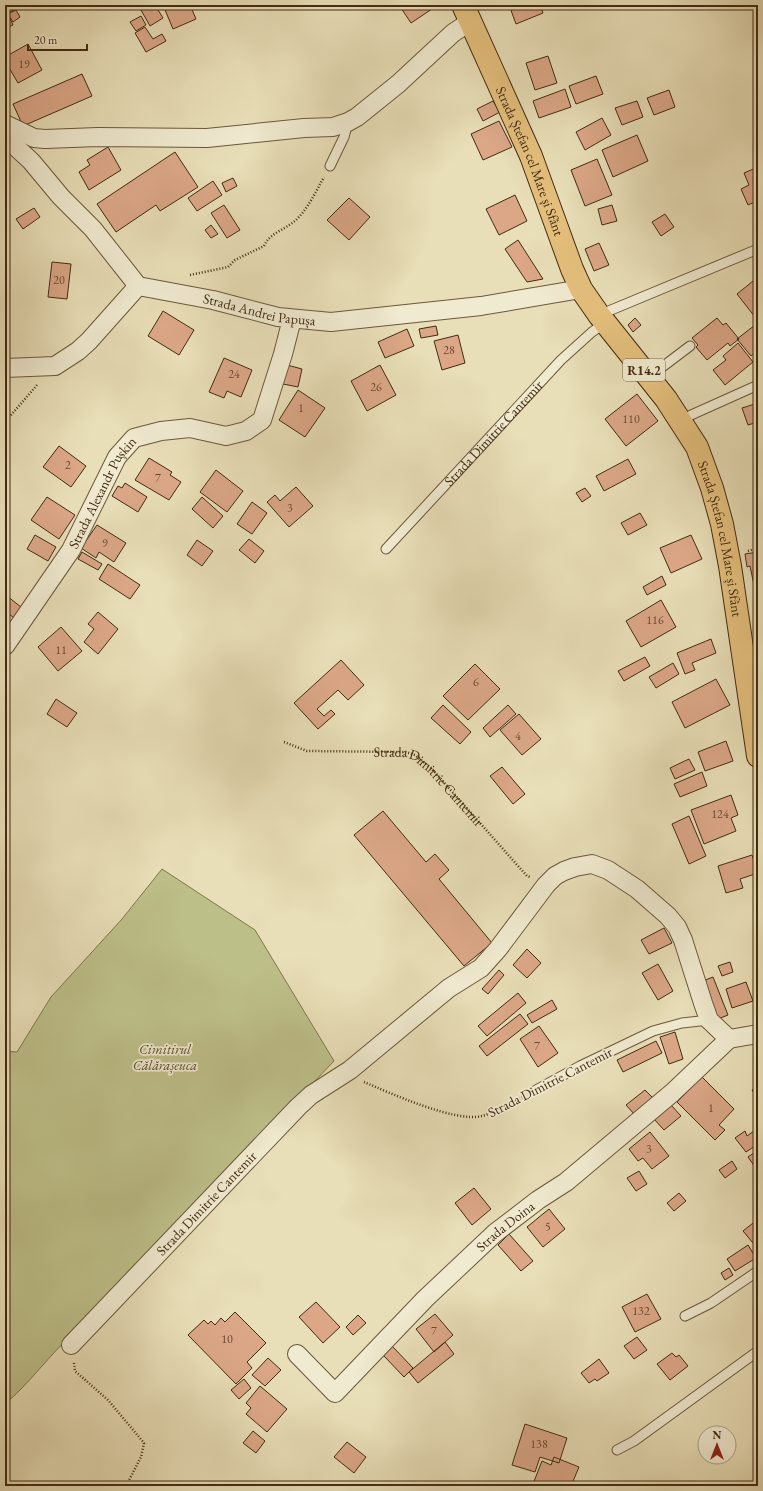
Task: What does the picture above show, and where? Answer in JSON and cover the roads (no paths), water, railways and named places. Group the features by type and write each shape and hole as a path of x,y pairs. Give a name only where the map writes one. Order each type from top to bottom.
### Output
{"main road":[{"name":"Strada Ștefan cel Mare și Sfânt","path":"467,13 531,156 572,269 581,289 602,319 666,399 697,447 712,488 722,524 755,715 758,756"}],"street":[{"path":"5,124 34,138 45,139 98,137 207,138 304,128 332,127 348,122 398,84 453,33 467,13"},
{"path":"5,137 31,161 61,197 93,229 138,286 89,341 78,351 55,366 5,368"},
{"name":"Strada Andrei Papușa","path":"138,286 213,300 278,317 331,322 481,306 581,289"},
{"name":"Strada Alexandr Pușkin","path":"5,646 71,550 118,457 134,438 161,431 190,428 226,436 246,431 262,420 287,341 292,319"},
{"name":"Strada Dimitrie Cantemir","path":"71,1345 298,1107 311,1095 350,1070 449,988 481,968 498,949 546,885 555,876 564,871 574,867 592,864 608,870 637,889 668,916 683,940 709,1020 729,1039"},
{"path":"729,1039 758,1034"},
{"name":"Strada Doina","path":"297,1354 335,1393 425,1299 495,1233 538,1200 566,1182 672,1093 729,1039"}],"lane":[{"path":"330,166 344,137 348,122"},
{"path":"602,319 758,249"},
{"name":"Strada Dimitrie Cantemir","path":"386,549 561,360 592,332 602,319"},
{"path":"649,377 690,346"},
{"path":"680,420 758,385"},
{"name":"Strada Dimitrie Cantemir","path":"536,1090 580,1066 653,1031 682,1022 709,1020"},
{"path":"685,1316 711,1302 758,1271"},
{"path":"617,1450 634,1441 758,1351"}],"park label":[{"name":"Cimitirul Călărașeuca","path":"165,1058"}]}
